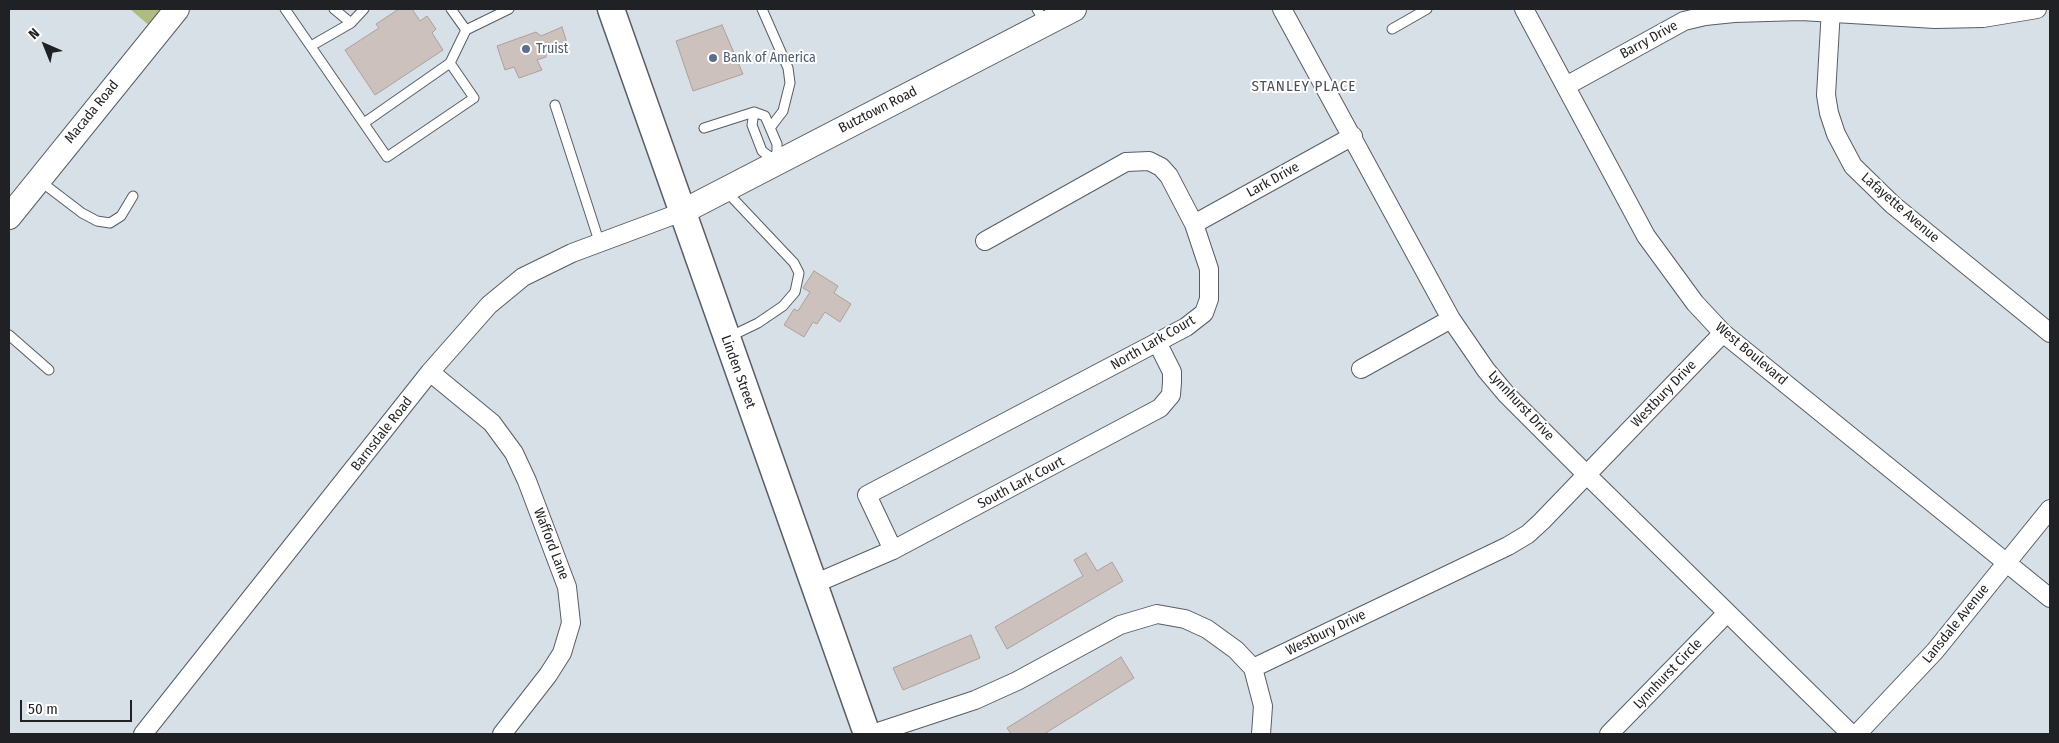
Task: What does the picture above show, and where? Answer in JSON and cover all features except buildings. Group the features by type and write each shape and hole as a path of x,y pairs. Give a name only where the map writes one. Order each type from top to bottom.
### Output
{"main road":[{"name":"Linden Street","path":"611,9 867,734"}],"street":[{"name":"Macada Road","path":"9,217 177,9"},
{"name":"Butztown Road","path":"682,212 778,162 1041,16 1074,9"},
{"name":"Lynnhurst Drive","path":"1282,9 1353,136 1451,319 1469,348 1507,395 1726,614 1851,734"},
{"name":"West Boulevard","path":"1524,9 1646,236 1695,303 1723,333 2050,598"},
{"name":"Barry Drive","path":"1566,86 1684,21 1734,12 1831,11 1935,20 2003,16 2037,9"},
{"name":"Lafayette Avenue","path":"1831,11 1826,95 1829,113 1836,134 1853,166 1893,205 2050,333"},
{"name":"Lark Drive","path":"1194,224 1353,136"},
{"name":"North Lark Court","path":"893,550 867,495 1186,327 1204,313 1209,299 1209,269 1194,224 1169,176 1161,167 1149,161 1126,162 985,241"},
{"name":"Barnsdale Road","path":"143,734 430,372 470,324 506,289 546,265 599,241 682,212"},
{"path":"1361,369 1451,319"},
{"name":"Westbury Drive","path":"1253,668 1508,546 1542,521 1723,333"},
{"name":"South Lark Court","path":"814,584 893,550 1160,408 1171,395 1172,377 1165,356 1157,342"},
{"name":"Wafford Lane","path":"430,372 492,423 514,453 528,481 567,587 570,624 562,653 548,675 502,734"},
{"name":"Lansdale Avenue","path":"1857,734 1935,651 2050,509"},
{"path":"872,734 975,700 1017,681 1120,625 1157,614 1185,619 1207,629 1236,650 1253,668 1263,706 1261,734"},
{"name":"Lynnhurst Circle","path":"1609,734 1726,614"}],"lane":[{"path":"285,9 387,157 474,98 450,63"},
{"path":"334,9 351,23"},
{"path":"311,46 351,23 364,9"},
{"path":"451,9 466,30"},
{"path":"364,123 450,63 466,30 509,9"},
{"path":"762,9 788,68 790,83 783,111 770,128"},
{"path":"1392,29 1427,9"},
{"path":"555,105 599,241"},
{"path":"754,112 752,125 762,151 778,162"},
{"path":"704,128 754,112 765,116 776,144 778,162"},
{"path":"38,180 82,213 97,221 110,223 121,216 133,196"},
{"path":"725,189 794,263 799,273 795,292 783,306 726,339"},
{"path":"9,335 49,370"}],"green space":[{"path":"130,9 166,9 151,27"}],"place":[{"name":"Truist","path":"526,49"},
{"name":"Bank of America","path":"713,58"}],"district":[{"name":"STANLEY PLACE","path":"1304,87"}]}
